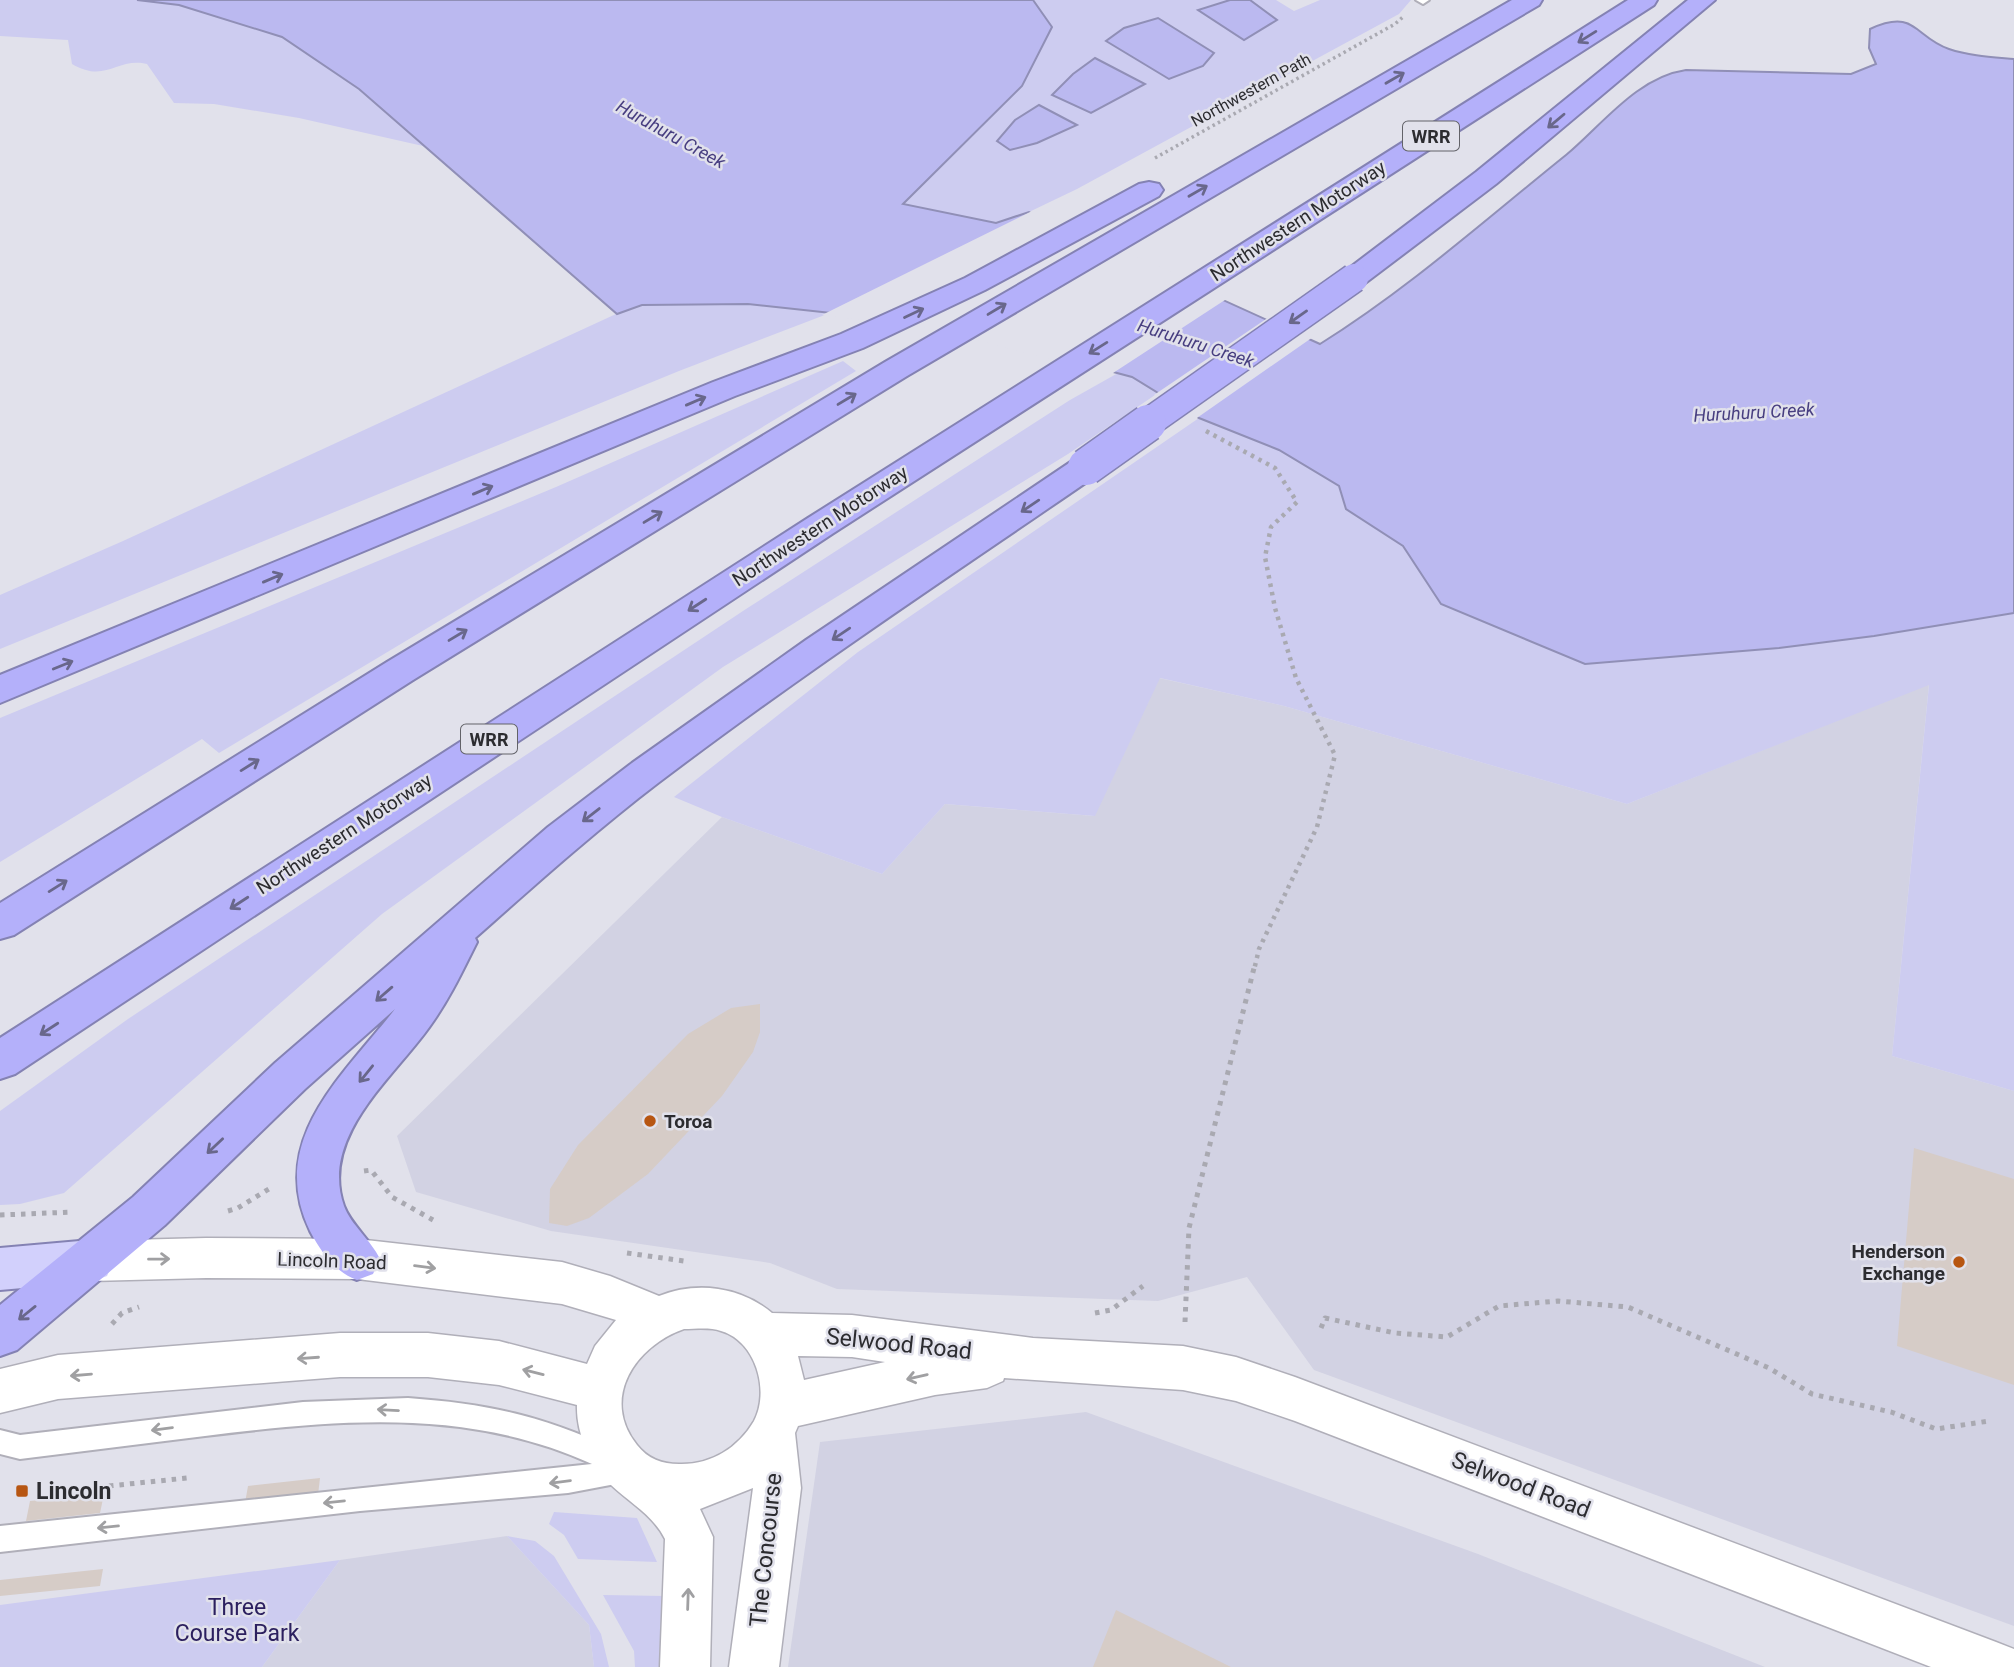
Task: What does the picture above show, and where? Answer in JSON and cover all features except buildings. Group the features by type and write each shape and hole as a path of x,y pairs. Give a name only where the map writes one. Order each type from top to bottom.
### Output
{"highway":[{"path":"1247,136 1417,43 1528,0"},
{"path":"0,923 400,671 896,369 1528,0"},
{"name":"Northwestern Motorway","path":"0,1061 440,770 1645,0"},
{"path":"0,1334 149,1211 290,1076 562,838 645,774 819,649 1086,467 1353,278 1486,178 1703,0"},
{"path":"0,690 724,389 852,341 975,284 1168,179"},
{"path":"357,1259 332,1227 322,1206 318,1179 320,1161 332,1124 357,1084 416,1012 471,916"}],"main road":[{"name":"Lincoln Road","path":"0,1269 91,1261"}],"street":[{"name":"Lincoln Road","path":"91,1261 206,1258 357,1259 590,1288 629,1303 656,1318"},
{"path":"636,1475 663,1487 683,1489 710,1484 735,1472 757,1455 777,1420 783,1381 778,1356 764,1334 744,1318 712,1308 684,1308 656,1318 636,1331 618,1349 599,1390 601,1429 613,1455 676,1511 689,1537 685,1667"},
{"name":"Selwood Road","path":"764,1334 852,1336 1033,1360 1183,1368 1236,1378 1996,1667"},
{"path":"0,1391 71,1376 340,1355 428,1355 499,1363 599,1390"},
{"name":"Selwood Road","path":"777,1420 935,1373 1033,1360"},
{"name":"The Concourse","path":"754,1667 777,1488 777,1420"}],"lane":[{"path":"0,1442 20,1447 302,1412 382,1409 456,1415 545,1430 588,1448 636,1475"},
{"path":"0,1539 360,1499 636,1475"}],"path":[{"name":"Northwestern Path","path":"1147,162 1395,24 1422,0"},
{"path":"1183,1368 1189,1228 1259,949 1317,827 1335,755 1296,678 1275,608 1265,557 1271,527 1297,502 1275,468 1258,456 1205,430"},
{"path":"218,1210 238,1208 267,1188 284,1185"},
{"path":"0,1214 46,1213"},
{"path":"1321,1328 1325,1318 1395,1333 1447,1337 1499,1306 1558,1300 1628,1307 1769,1368 1812,1394 1891,1412 1936,1429 1989,1421"}],"shaded area":[{"path":"1159,678 1284,706 1627,804 1929,684 1892,1056 2014,1091 2014,1626 1314,1370 1247,1277 1158,1301 837,1289 770,1263 551,1231 416,1192 397,1136 722,817 882,874 945,804 1094,816"},
{"path":"1086,1412 1478,1554 1765,1667 788,1667 820,1442"},
{"path":"507,1536 589,1625 594,1667 262,1667 340,1560"}],"green space":[{"path":"0,0 388,0 830,313 679,371 0,649 0,595 616,314 423,146 299,118 214,104 174,103 147,64 127,64 94,71 72,64 68,40 0,36"},
{"path":"525,0 1276,0 1294,11 1320,0 1411,0 1399,14 1077,189 1029,212 996,223 902,204"},
{"path":"843,361 856,371 219,753 202,739 0,862 0,718 556,487"},
{"path":"1118,373 1132,377 1158,393 1068,454 723,667 382,914 64,1193 20,1204 0,1205 0,1111 128,1019 746,609 1070,400"},
{"path":"1275,403 2014,433 2014,1091 1892,1056 1929,685 1627,804 1284,706 1160,678 1095,816 945,804 882,874 674,797 858,652 1199,418"},
{"path":"554,1512 637,1518 657,1562 578,1559 564,1535 549,1524"},
{"path":"507,1536 535,1541 554,1556 601,1634 609,1667 594,1667 589,1625"},
{"name":"Three Course Park","path":"340,1560 262,1667 0,1667 0,1605"},
{"path":"603,1595 666,1596 665,1667 635,1667 634,1651"}],"water":[{"name":"Huruhuru Creek","path":"137,0 1033,0 1052,27 1022,86 903,204 996,223 1029,212 1320,344 1353,323 1446,253 1566,155 1621,104 1652,82 1668,74 1686,70 1851,74 1876,64 1869,48 1870,29 1885,23 1906,23 1949,49 1973,55 2014,59 2014,613 1874,636 1779,648 1585,664 1441,604 1403,546 1346,509 1339,486 1279,450 1199,418 1132,377 933,324 748,304 642,305 617,314 359,89 282,37 179,5"},
{"path":"1230,0 1250,0 1277,20 1244,40 1198,10"},
{"path":"1158,18 1214,53 1203,66 1169,79 1106,41 1124,28"},
{"path":"1095,58 1145,84 1091,113 1052,95 1073,74"},
{"path":"1039,105 1077,125 1037,143 1010,150 997,141 1015,120"}],"pier":[{"path":"1034,210 1228,298 1110,375 931,328 822,315"},
{"path":"1269,317 1313,337 1194,420 1154,395"}],"place":[{"name":"Toroa","path":"650,1121"},
{"name":"Henderson Exchange","path":"1959,1262"},
{"name":"Lincoln","path":"22,1491"}]}
